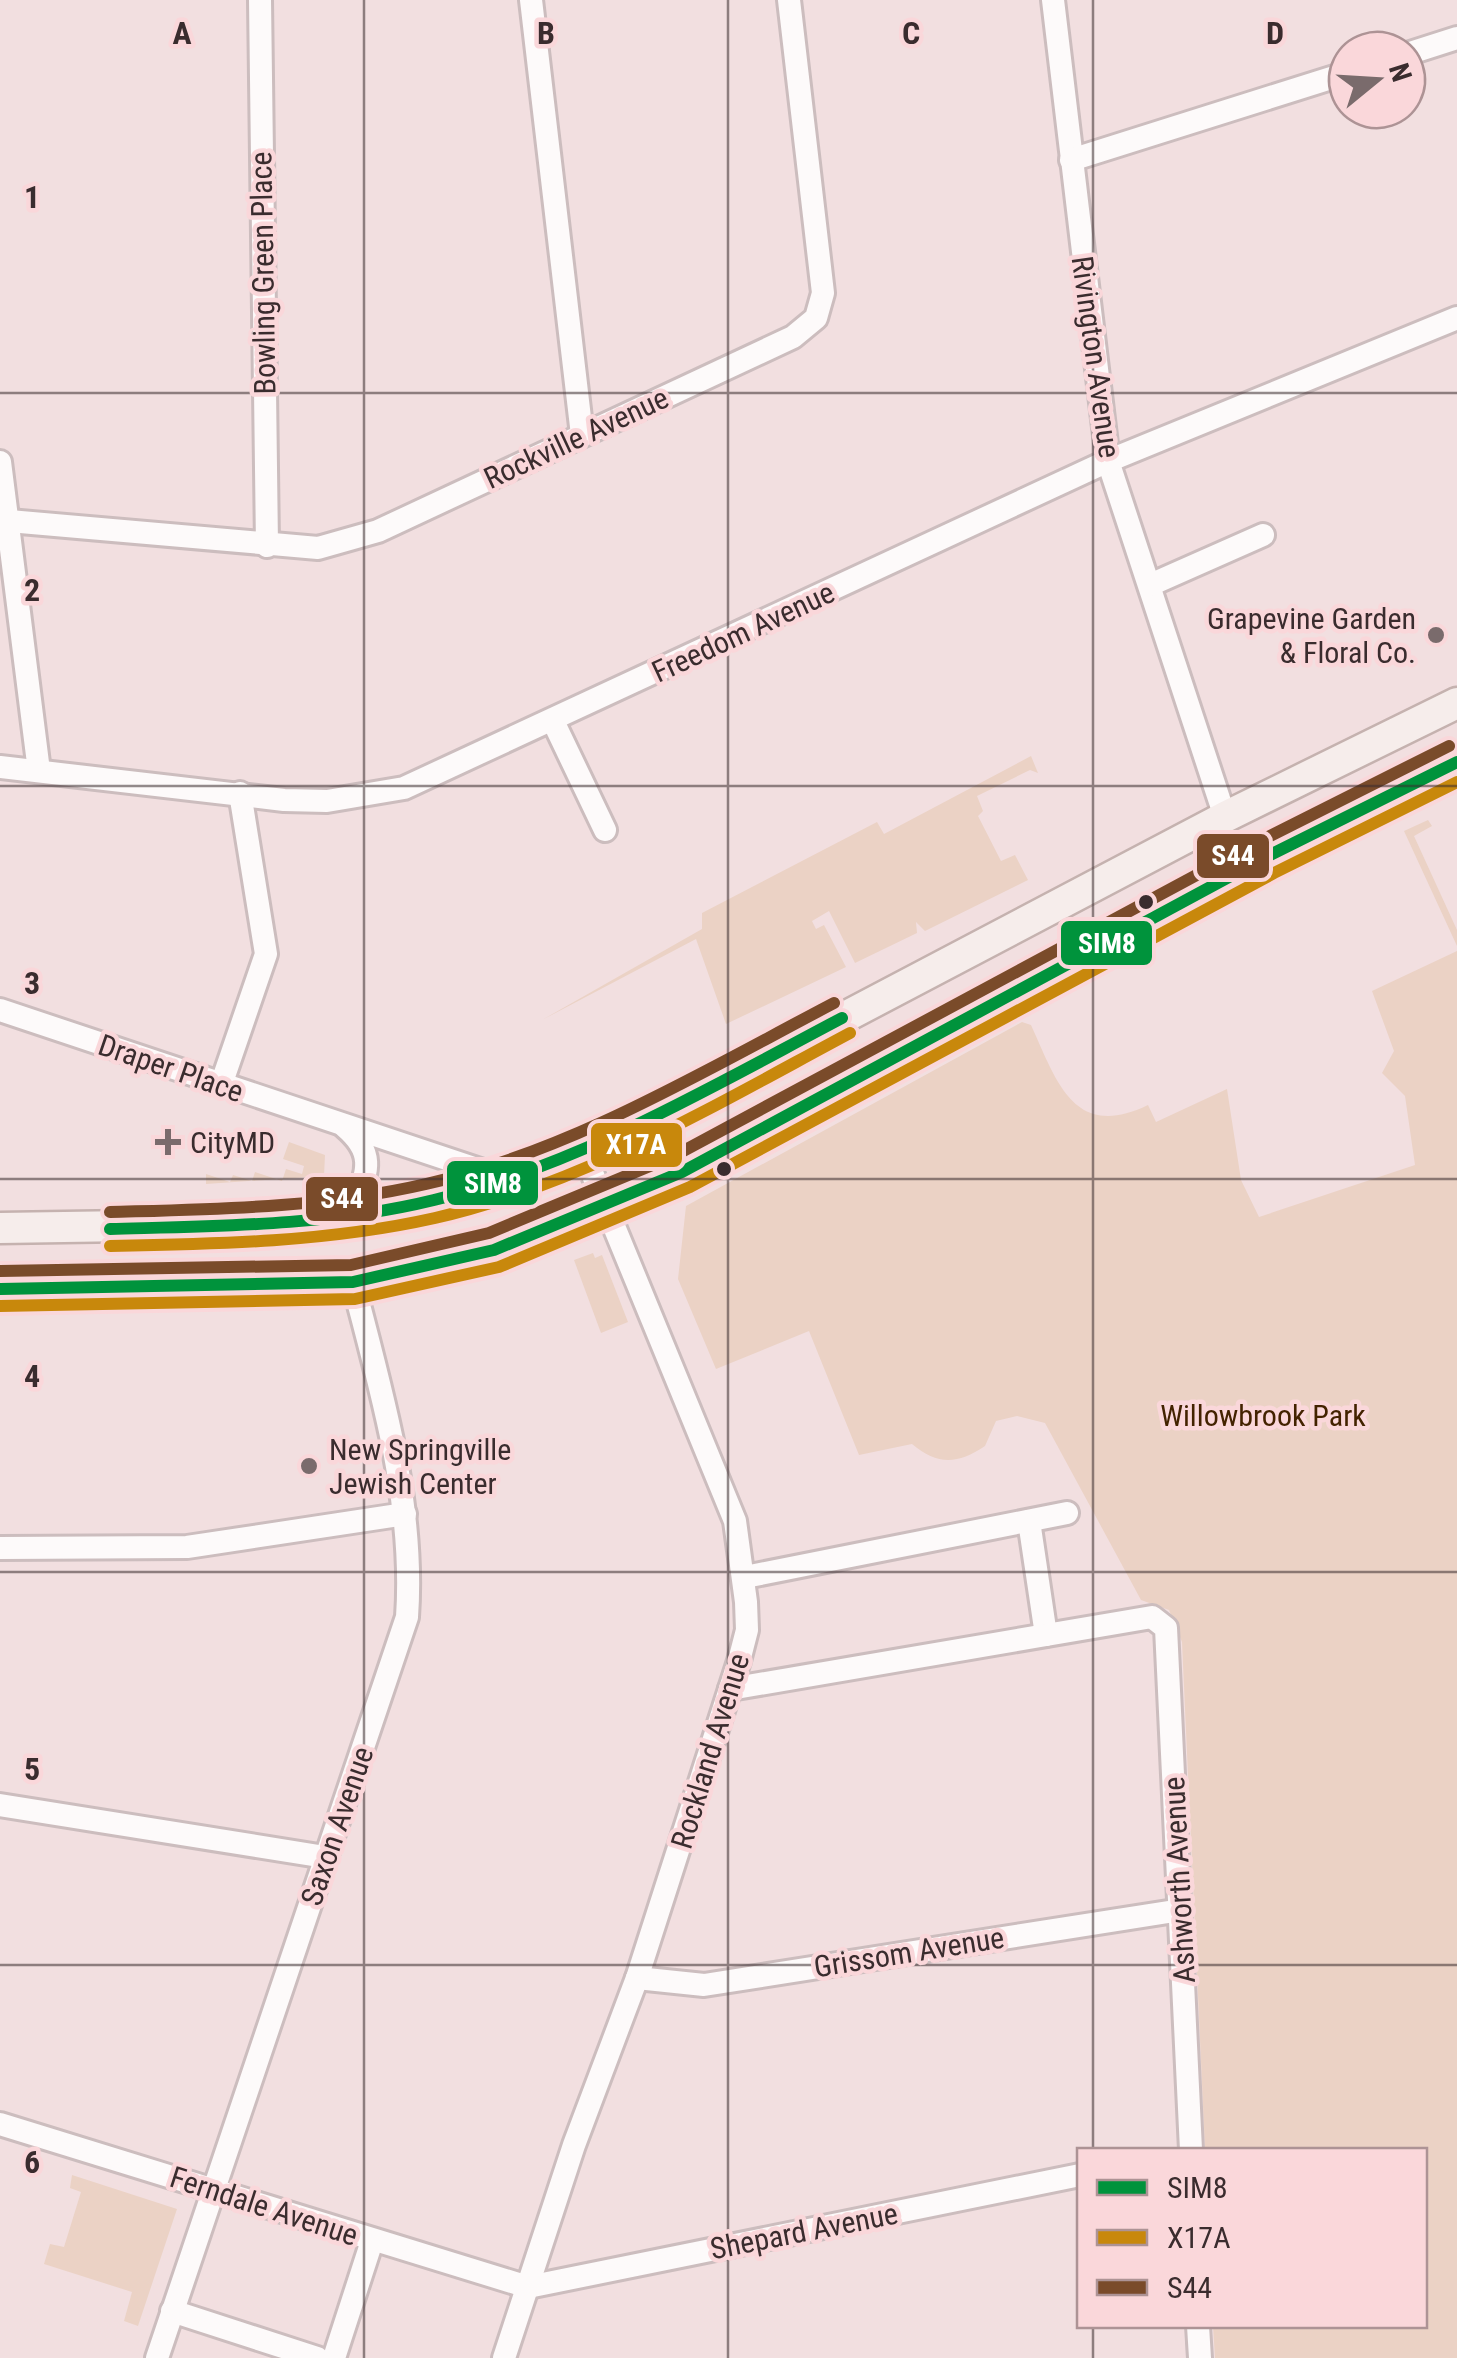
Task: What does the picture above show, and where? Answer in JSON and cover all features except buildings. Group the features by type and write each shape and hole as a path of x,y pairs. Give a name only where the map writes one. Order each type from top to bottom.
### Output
{"main road":[{"path":"0,1228 259,1224 434,1201 507,1179 807,1037 1225,817 1457,703"},
{"path":"0,1289 353,1282 494,1250 608,1206 699,1162 1266,857 1457,762"}],"street":[{"name":"Bowling Green Place","path":"260,0 267,546"},
{"path":"531,0 582,435"},
{"name":"Rockville Avenue","path":"10,521 318,548 378,531 793,337 816,318 823,294 789,0"},
{"name":"Rivington Avenue","path":"1052,0 1108,461 1225,817"},
{"path":"1427,48 1457,38"},
{"path":"1070,160 1327,79"},
{"name":"Freedom Avenue","path":"0,767 284,800 366,797 438,776 1108,461 1457,318"},
{"path":"0,462 39,771"},
{"path":"1150,585 1263,535"},
{"path":"553,721 606,830"},
{"path":"221,1086 266,954 240,793"},
{"name":"Draper Place","path":"0,1010 507,1179"},
{"path":"342,1124 366,1148 367,1160 351,1214"},
{"name":"Rockland Avenue","path":"504,2358 637,1978 747,1630 746,1577 735,1521 582,1146"},
{"name":"Saxon Avenue","path":"157,2358 407,1617 410,1575 405,1514 353,1282"},
{"path":"746,1577 1067,1513"},
{"path":"0,1548 110,1551 187,1547 405,1514"},
{"path":"730,1689 1046,1635 1029,1521"},
{"name":"Ashworth Avenue","path":"1046,1635 1152,1617 1166,1628 1191,2148"},
{"path":"0,1805 324,1857"},
{"name":"Grissom Avenue","path":"637,1978 704,1984 1181,1910"},
{"name":"Ferndale Avenue","path":"0,2124 372,2242 528,2287"},
{"name":"Shepard Avenue","path":"528,2287 1077,2176"},
{"path":"334,2358 372,2242"},
{"path":"172,2311 317,2358"},
{"path":"1198,2328 1200,2358"}],"green space":[{"path":"1031,756 1038,773 1030,770 977,796 983,811 978,816 1001,861 1015,855 1028,880 925,931 916,922 917,933 855,963 829,911 812,921 816,929 824,925 846,967 726,1024 696,939 542,1020 702,929 702,913 877,822 884,834"},
{"path":"1428,820 1432,826 1414,836 1457,930 1457,946 1404,831"},
{"name":"Willowbrook Park","path":"1457,951 1457,2358 1215,2358 1213,2328 1427,2328 1427,2148 1205,2148 1182,1642 1169,1610 1141,1600 1045,1423 1017,1416 996,1421 985,1446 956,1459 930,1456 912,1444 859,1455 809,1331 716,1369 678,1279 686,1206 1022,1022 1031,1025 1060,1085 1085,1111 1102,1116 1123,1114 1148,1105 1156,1122 1227,1089 1241,1180 1259,1217 1415,1165 1405,1096 1382,1073 1394,1051 1372,991"},
{"path":"289,1142 325,1155 324,1176 283,1179 286,1169 302,1174 304,1166 283,1159"},
{"path":"255,1172 277,1179 252,1181"},
{"path":"206,1174 230,1182 233,1175 252,1181 206,1184"},
{"path":"593,1253 595,1258 602,1255 628,1322 601,1333 574,1260"},
{"path":"72,2175 177,2209 138,2326 124,2321 132,2292 44,2264 50,2244 64,2247 81,2192 70,2188"}],"transit line":[{"name":"S44","path":"0,1271 351,1265 489,1233 674,1156 1258,842 1449,746"},
{"name":"SIM8","path":"0,1289 353,1282 494,1250 682,1172 1266,857 1457,762"},
{"name":"X17A","path":"0,1306 355,1299 499,1267 690,1187 1274,873 1457,782"},
{"name":"S44","path":"110,1212 308,1203 387,1192 480,1170 636,1107 834,1003"},
{"name":"SIM8","path":"110,1229 313,1220 394,1209 488,1185 643,1122 842,1018"},
{"name":"X17A","path":"110,1246 314,1237 395,1226 490,1203 544,1185 648,1139 850,1033"}],"place":[{"name":"Grapevine Garden & Floral Co.","path":"1436,635"},
{"name":"CityMD","path":"168,1142"},
{"name":"New Springville Jewish Center","path":"309,1466"}]}
